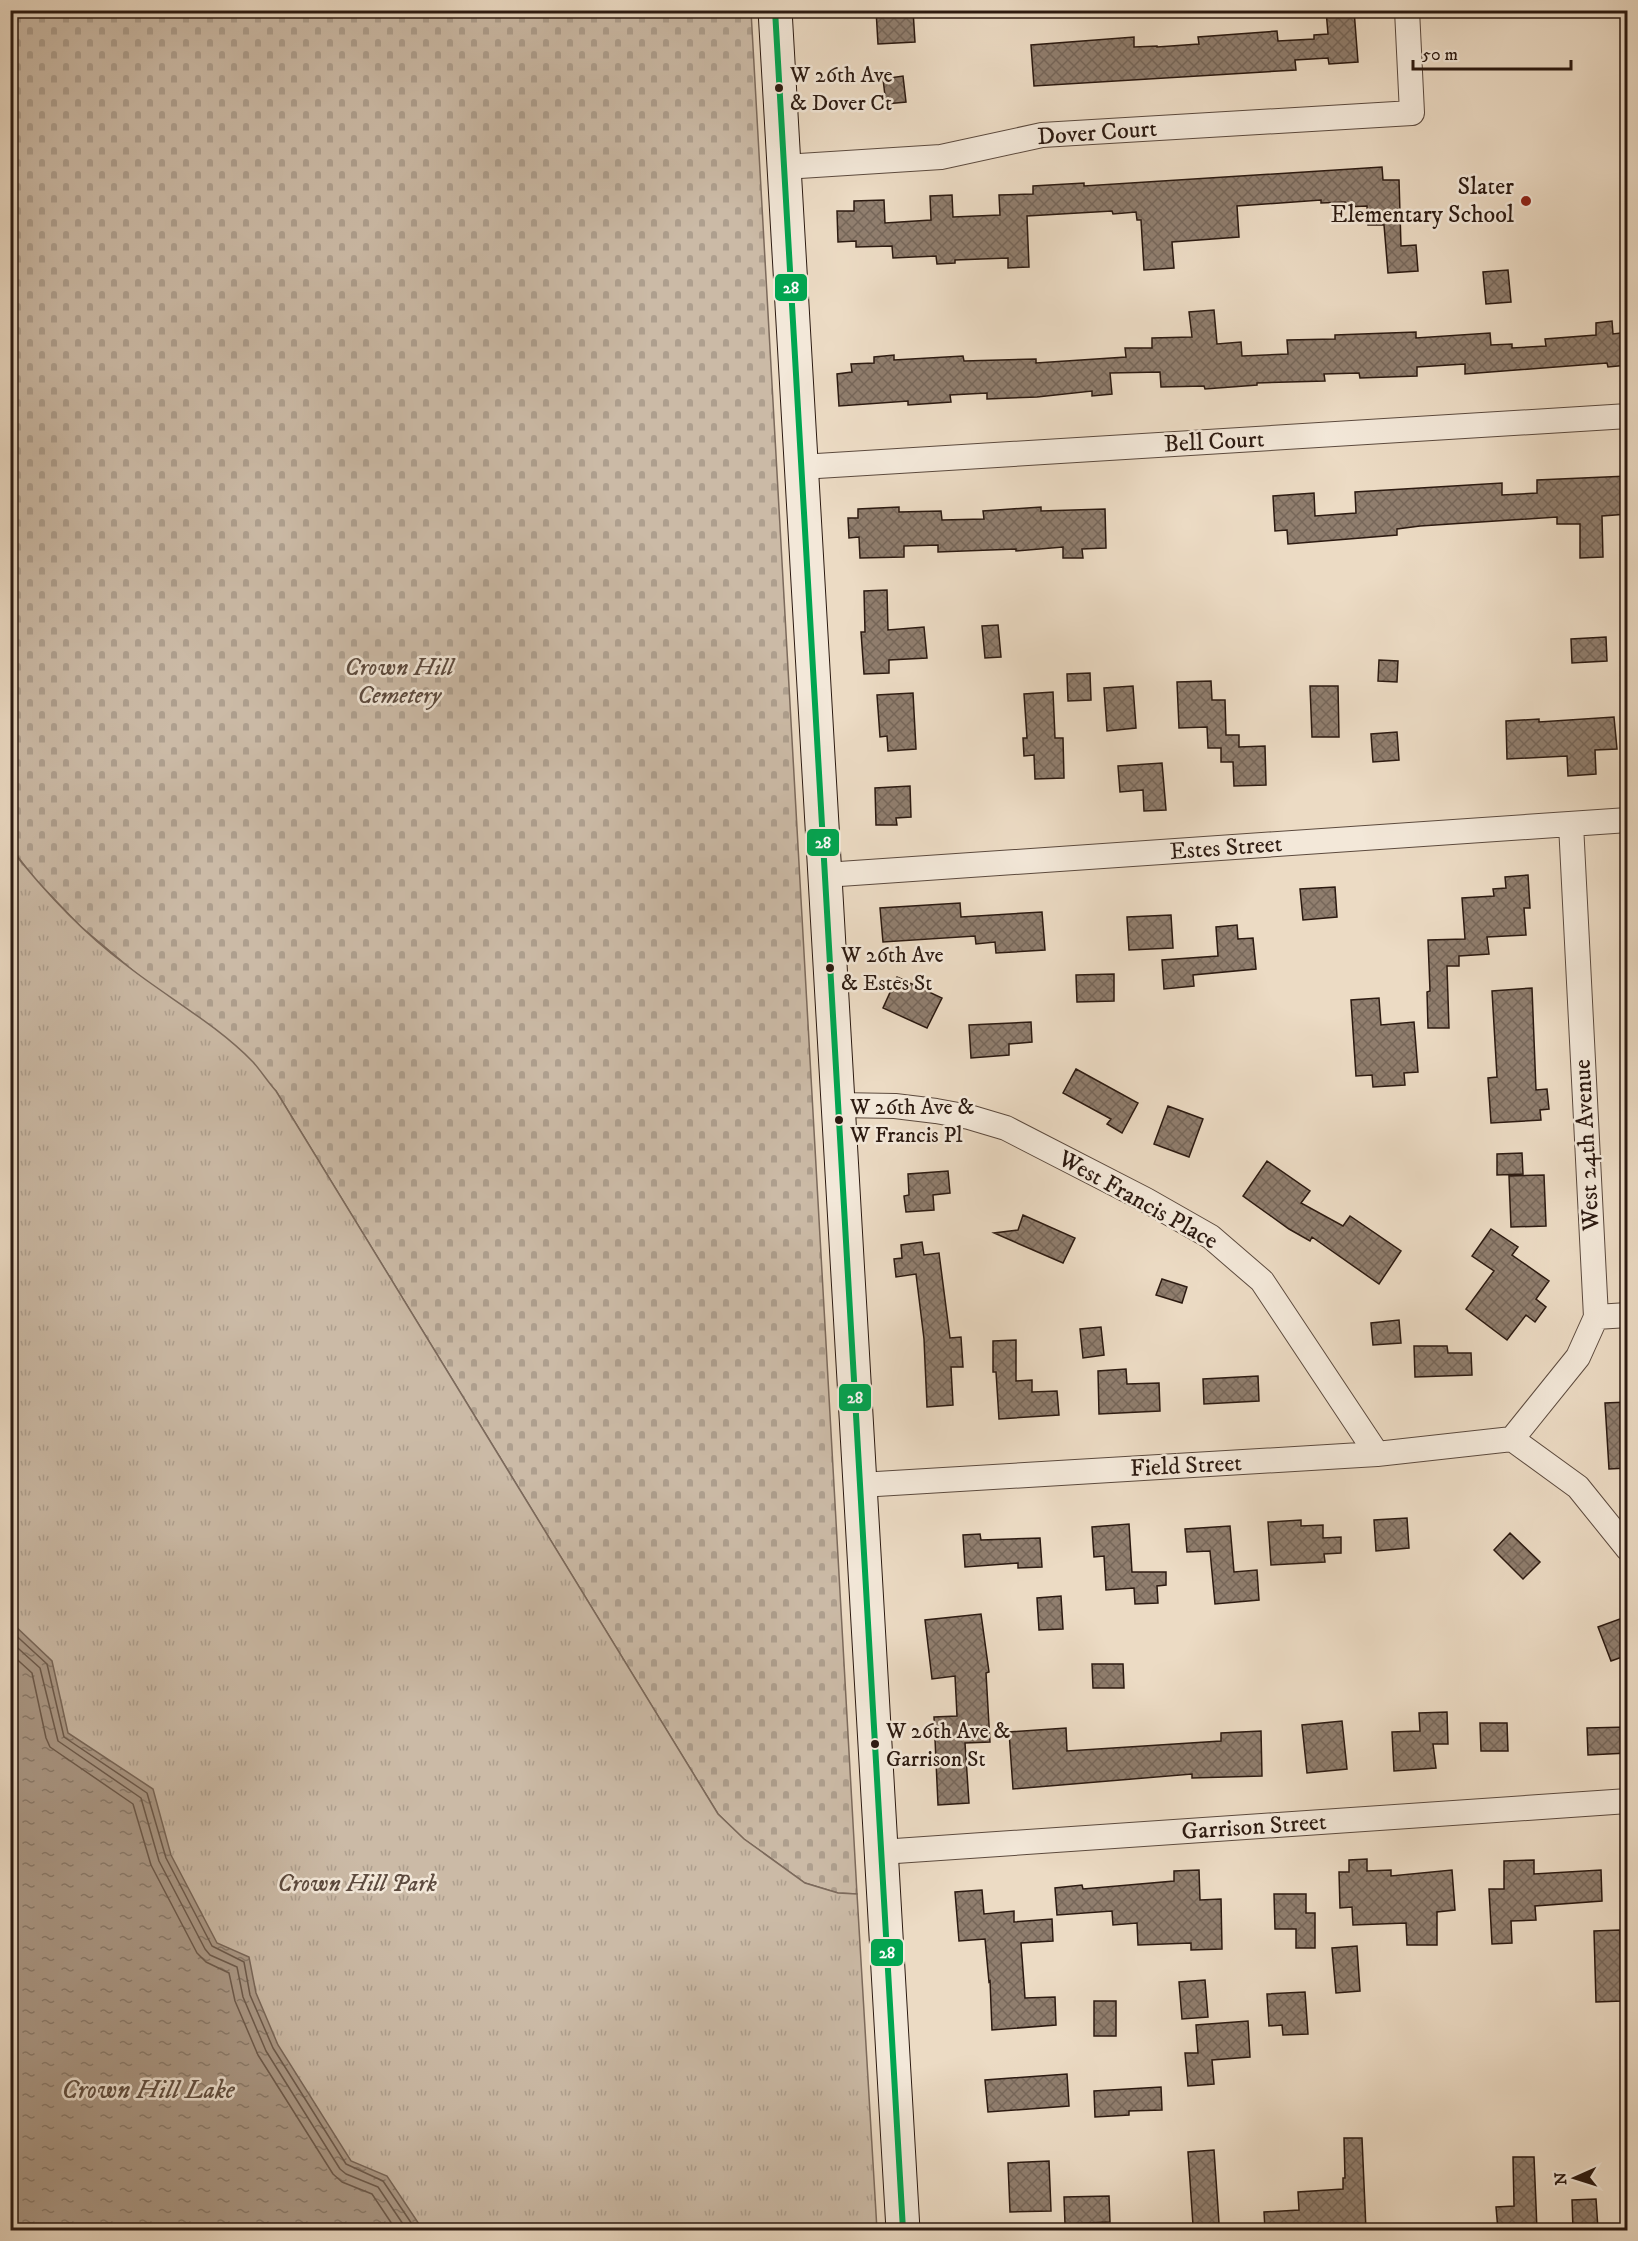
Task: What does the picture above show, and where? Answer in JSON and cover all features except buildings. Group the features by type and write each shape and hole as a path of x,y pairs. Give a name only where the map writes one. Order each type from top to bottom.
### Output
{"street":[{"path":"775,10 903,2230"},
{"name":"Dover Court","path":"784,167 933,158 1042,135 1412,112 1407,10"},
{"name":"Bell Court","path":"801,467 1628,416"},
{"name":"Estes Street","path":"825,875 1628,820"},
{"name":"West 24th Avenue","path":"1512,1439 1578,1357 1596,1317 1571,824"},
{"name":"West Francis Place","path":"838,1105 895,1106 936,1111 969,1117 1005,1128 1146,1200 1211,1237 1262,1281 1377,1454"},
{"path":"1596,1317 1628,1315"},
{"path":"1512,1439 1578,1487 1628,1549"},
{"name":"Field Street","path":"860,1485 1377,1454 1512,1439"},
{"name":"Garrison Street","path":"881,1852 1628,1801"}],"green space":[{"name":"Crown Hill Cemetery","path":"11,11 751,11 857,1894 838,1893 805,1883 744,1839 718,1814 276,1091 80,926 35,879 11,848"},
{"name":"Crown Hill Park","path":"10,848 36,880 94,939 239,1048 276,1091 718,1814 744,1839 805,1883 838,1893 857,1894 877,2230 11,2230"}],"water":[{"name":"Crown Hill Lake","path":"11,1622 52,1661 68,1733 153,1789 171,1855 217,1943 249,1957 256,1993 278,2045 351,2161 387,2176 423,2230 11,2230"}],"transit line":[{"name":"28","path":"775,10 903,2230"}],"place":[{"name":"W 26th Ave & Dover Ct","path":"779,88"},
{"name":"Slater Elementary School","path":"1526,201"},
{"name":"W 26th Ave & Estes St","path":"830,968"},
{"name":"W 26th Ave & W Francis Pl","path":"839,1120"},
{"name":"W 26th Ave & Garrison St","path":"875,1744"}]}
